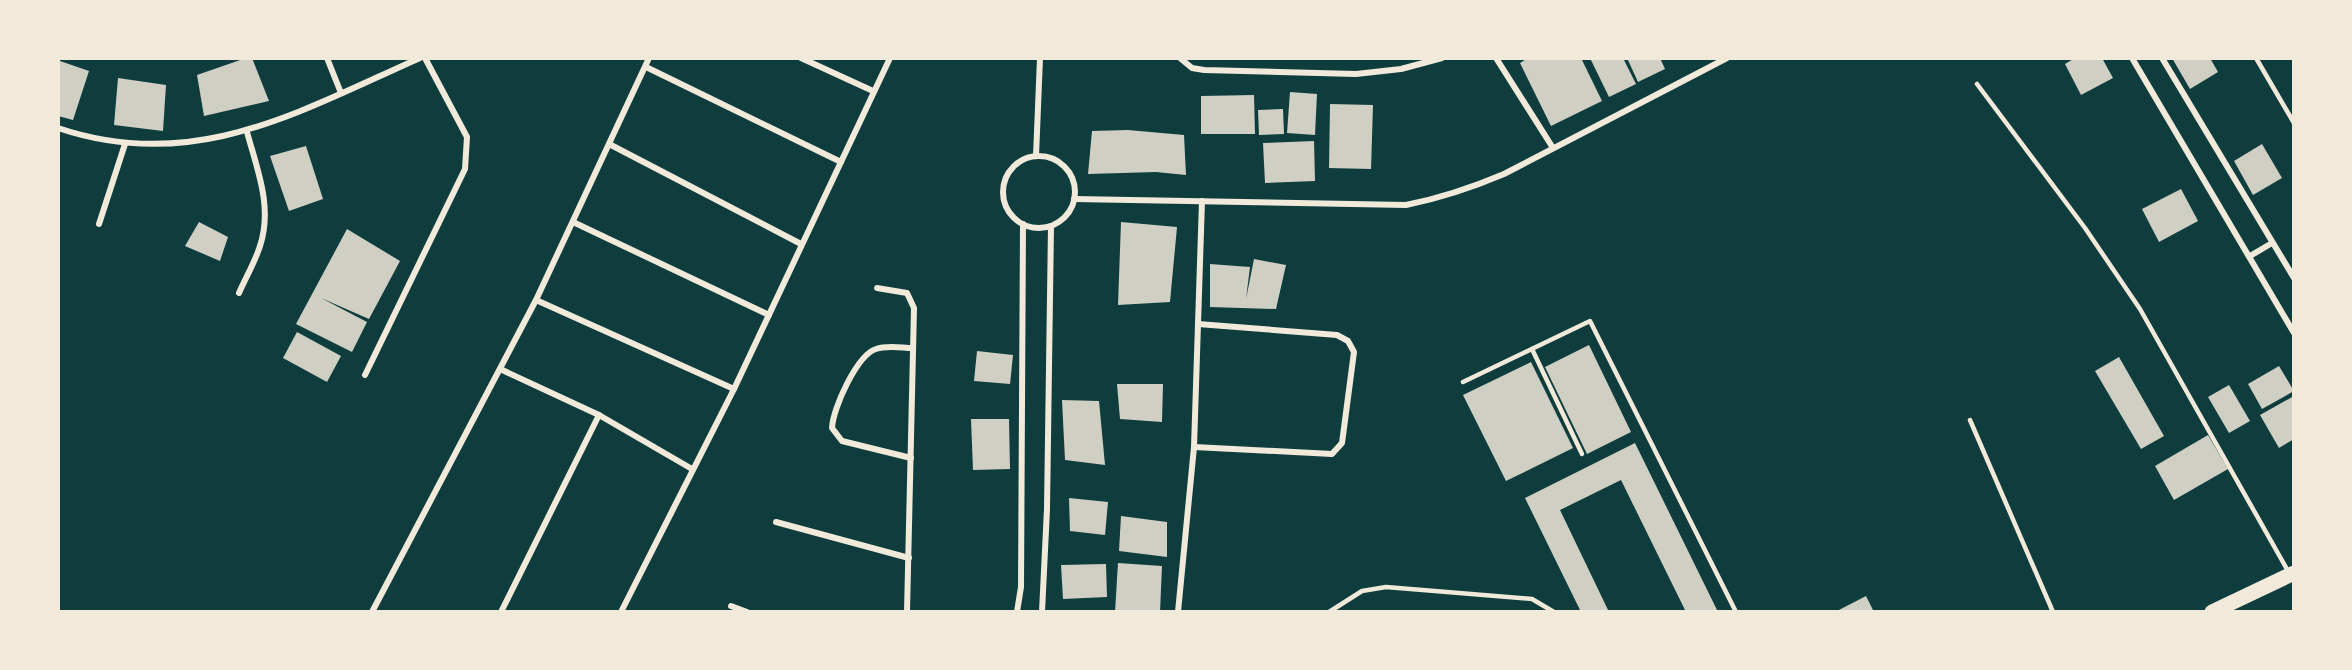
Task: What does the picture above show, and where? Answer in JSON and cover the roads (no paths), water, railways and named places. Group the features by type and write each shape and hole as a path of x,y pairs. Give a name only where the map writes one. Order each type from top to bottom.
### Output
{"main road":[{"path":"2212,611 2292,574"}],"street":[{"path":"327,58 341,93"},
{"path":"58,128 85,137 125,144 173,144 213,140 247,132 420,58"},
{"path":"364,375 465,169 467,137 425,58"},
{"path":"372,612 536,300 650,58"},
{"path":"801,58 873,91"},
{"path":"621,612 734,389 890,58"},
{"path":"1036,156 1040,58"},
{"path":"1180,58 1192,68 1204,70 1356,74 1401,69 1442,58"},
{"path":"1496,58 1553,148"},
{"path":"1074,199 1406,205 1467,190 1727,58"},
{"path":"2132,58 2294,333"},
{"path":"2162,58 2294,278"},
{"path":"646,67 841,162"},
{"path":"239,293 260,246 265,224 266,201 247,132"},
{"path":"99,224 125,144"},
{"path":"611,145 801,244"},
{"path":"1036,156 1052,159 1065,168 1073,183 1074,199 1064,218 1051,226 1042,228 1023,224 1007,208 1004,186 1015,166 1036,156"},
{"path":"1178,612 1194,447 1202,201"},
{"path":"573,222 769,315"},
{"path":"1017,612 1021,587 1023,224"},
{"path":"1042,612 1047,509 1051,226"},
{"path":"2250,256 2272,243"},
{"path":"877,288 902,290 911,296 914,308 907,612"},
{"path":"536,300 734,389"},
{"path":"1194,447 1332,454 1342,443 1354,352 1348,341 1337,335 1198,324"},
{"path":"911,458 842,441 832,428 835,413 862,359 873,349 880,347 913,348"},
{"path":"500,369 598,415 692,469"},
{"path":"501,612 598,415"},
{"path":"776,522 909,558"},
{"path":"731,606 747,612"}],"lane":[{"path":"2256,58 2294,123"},
{"path":"1977,84 2085,228 2140,309 2292,574"},
{"path":"1462,382 1590,321 1736,612"},
{"path":"1532,349 1582,454"},
{"path":"1970,420 2053,612"},
{"path":"1329,612 1362,591 1386,586 1532,599 1554,612"}]}
